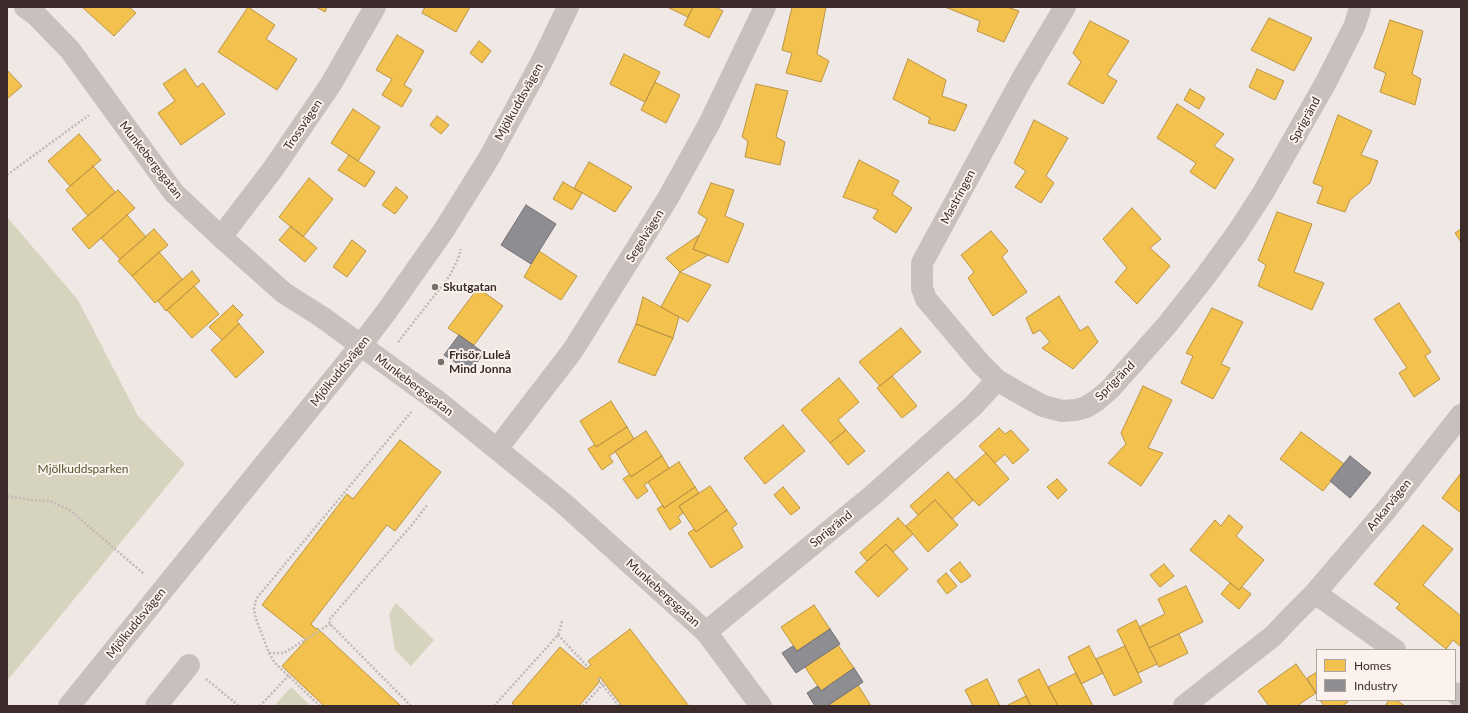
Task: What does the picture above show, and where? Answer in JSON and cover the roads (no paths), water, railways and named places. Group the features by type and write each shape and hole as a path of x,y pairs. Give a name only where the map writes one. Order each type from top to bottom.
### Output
{"street":[{"name":"Munkebergsgatan","path":"25,7 36,15 70,50 174,193 284,293 322,317 440,403 562,502 706,632 761,706"},
{"name":"Trossvägen","path":"221,237 273,169 332,84 375,7"},
{"name":"Mjölkuddsvägen","path":"69,706 360,346 444,230 484,164 543,60 568,7"},
{"name":"Segelvägen","path":"497,449 574,350 668,198 709,124 765,7"},
{"name":"Mastringen","path":"997,380 926,299 922,288 922,263 1022,80 1065,7"},
{"name":"Sprigränd","path":"706,632 873,495 973,406 997,380 1043,406 1062,411 1076,410 1086,407 1110,389 1167,325 1205,277 1259,200 1325,84 1354,28 1360,7"},
{"name":"Ankarvägen","path":"1184,706 1273,636 1316,593 1387,509 1461,415"},
{"path":"1316,593 1394,649"},
{"path":"156,706 189,665"}],"place":[{"name":"Skutgatan","path":"435,287"},
{"name":"Frisör Luleå Mind Jonna","path":"441,362"}],"park label":[{"name":"Mjölkuddsparken","path":"83,469"}]}
